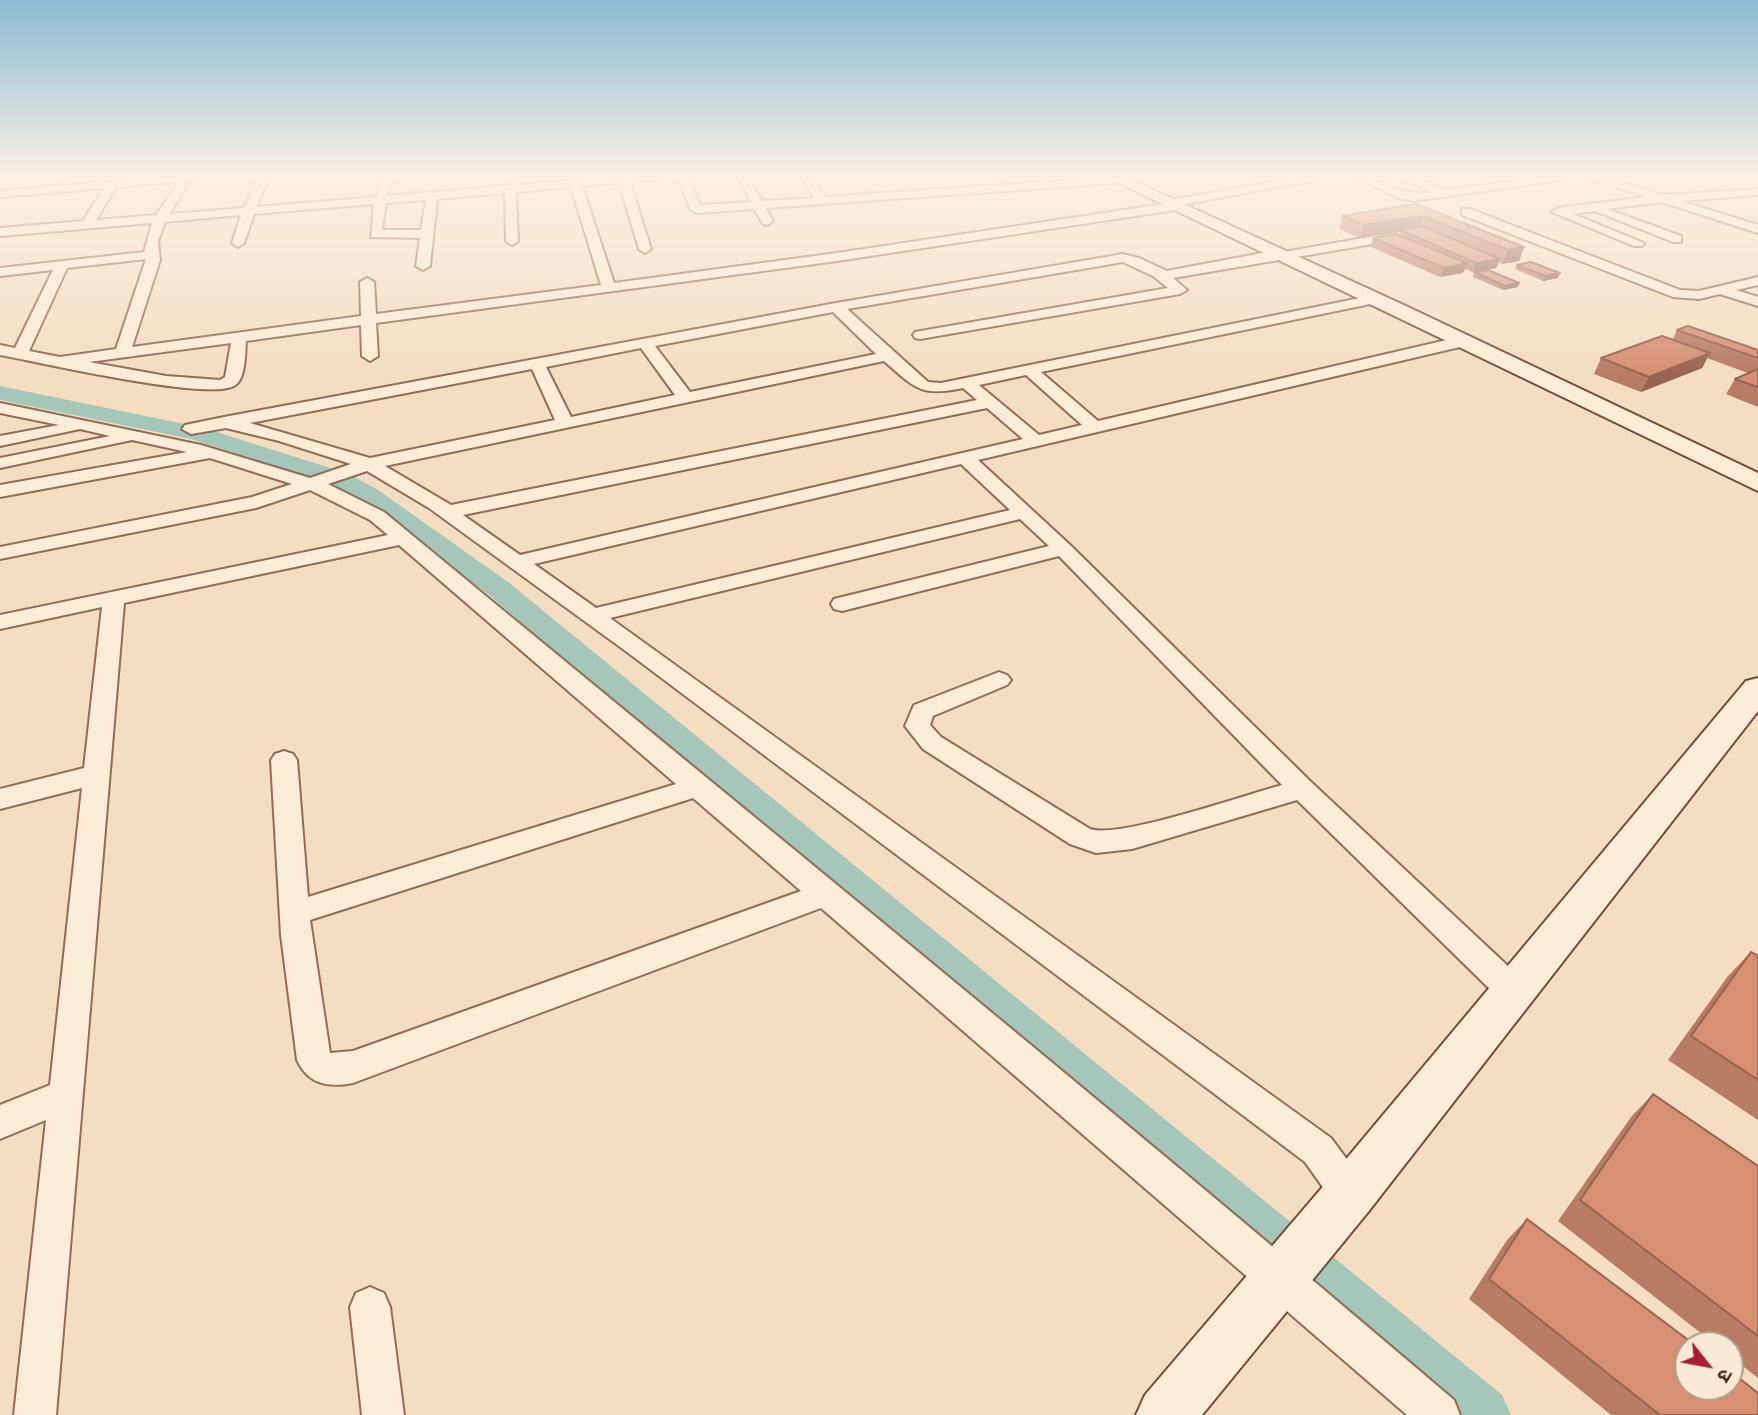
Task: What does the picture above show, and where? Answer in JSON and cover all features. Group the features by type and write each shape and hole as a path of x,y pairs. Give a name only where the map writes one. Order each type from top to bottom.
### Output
{"main road":[{"path":"1255,243 1758,483"},
{"path":"1165,1415 1350,1194 1758,689"}],"street":[{"path":"149,255 153,243"},
{"path":"423,266 426,243"},
{"path":"593,243 609,288"},
{"path":"643,243 645,248"},
{"path":"61,362 927,243"},
{"path":"1159,274 1181,273 1354,243"},
{"path":"1546,243 1678,294 1693,296 1758,281"},
{"path":"0,272 149,255"},
{"path":"122,354 153,260 149,255"},
{"path":"191,429 836,307 1123,258 1137,261 1180,290 920,335"},
{"path":"20,354 61,265"},
{"path":"367,282 370,356"},
{"path":"1721,290 1758,302"},
{"path":"836,307 887,356 928,388 966,383 1375,299"},
{"path":"0,349 166,381 224,384 233,379 239,338"},
{"path":"517,562 1464,341"},
{"path":"645,343 686,398"},
{"path":"0,553 256,502 369,464 887,356"},
{"path":"537,364 565,423"},
{"path":"1029,370 1096,428"},
{"path":"966,383 1037,442"},
{"path":"447,512 990,402"},
{"path":"0,408 83,426 157,438 310,484 376,516 700,786 825,894 1282,1272 1438,1415"},
{"path":"225,422 285,437 369,464 447,512 1318,1150 1350,1194"},
{"path":"0,441 83,426"},
{"path":"0,463 157,438"},
{"path":"0,492 211,454"},
{"path":"967,459 1063,549 1302,789 1514,992"},
{"path":"592,616 1022,513"},
{"path":"0,622 403,538"},
{"path":"842,604 1063,549"},
{"path":"35,1415 114,598"},
{"path":"999,680 923,711 917,726 932,743 1080,837 1096,842 1132,838 1302,789"},
{"path":"284,760 294,912 314,1060 319,1067 329,1072 353,1066 825,894"},
{"path":"0,799 96,775"},
{"path":"294,912 700,786"},
{"path":"0,1122 65,1095"},
{"path":"370,1307 383,1415"}],"building":[{"path":"1385,243 1418,243 1467,263 1444,268"},
{"path":"1430,243 1462,243 1500,259 1476,263"},
{"path":"1491,243 1514,243 1524,247 1508,250"},
{"path":"1531,262 1560,273 1545,276 1517,265"},
{"path":"1488,270 1519,283 1505,286 1474,272"},
{"path":"1688,326 1758,350 1758,358 1677,330"},
{"path":"1662,336 1710,353 1649,377 1601,358"},
{"path":"1758,369 1758,387 1735,379"},
{"path":"1751,952 1758,956 1758,1080 1691,1036"},
{"path":"1653,1094 1758,1166 1758,1336 1580,1200"},
{"path":"1527,1219 1676,1331 1674,1331 1674,1401 1744,1401 1744,1382 1758,1393 1758,1415 1660,1415 1489,1279"}],"waterway":[{"path":"0,393 196,433 340,479 369,495 498,588 1482,1415"}]}
